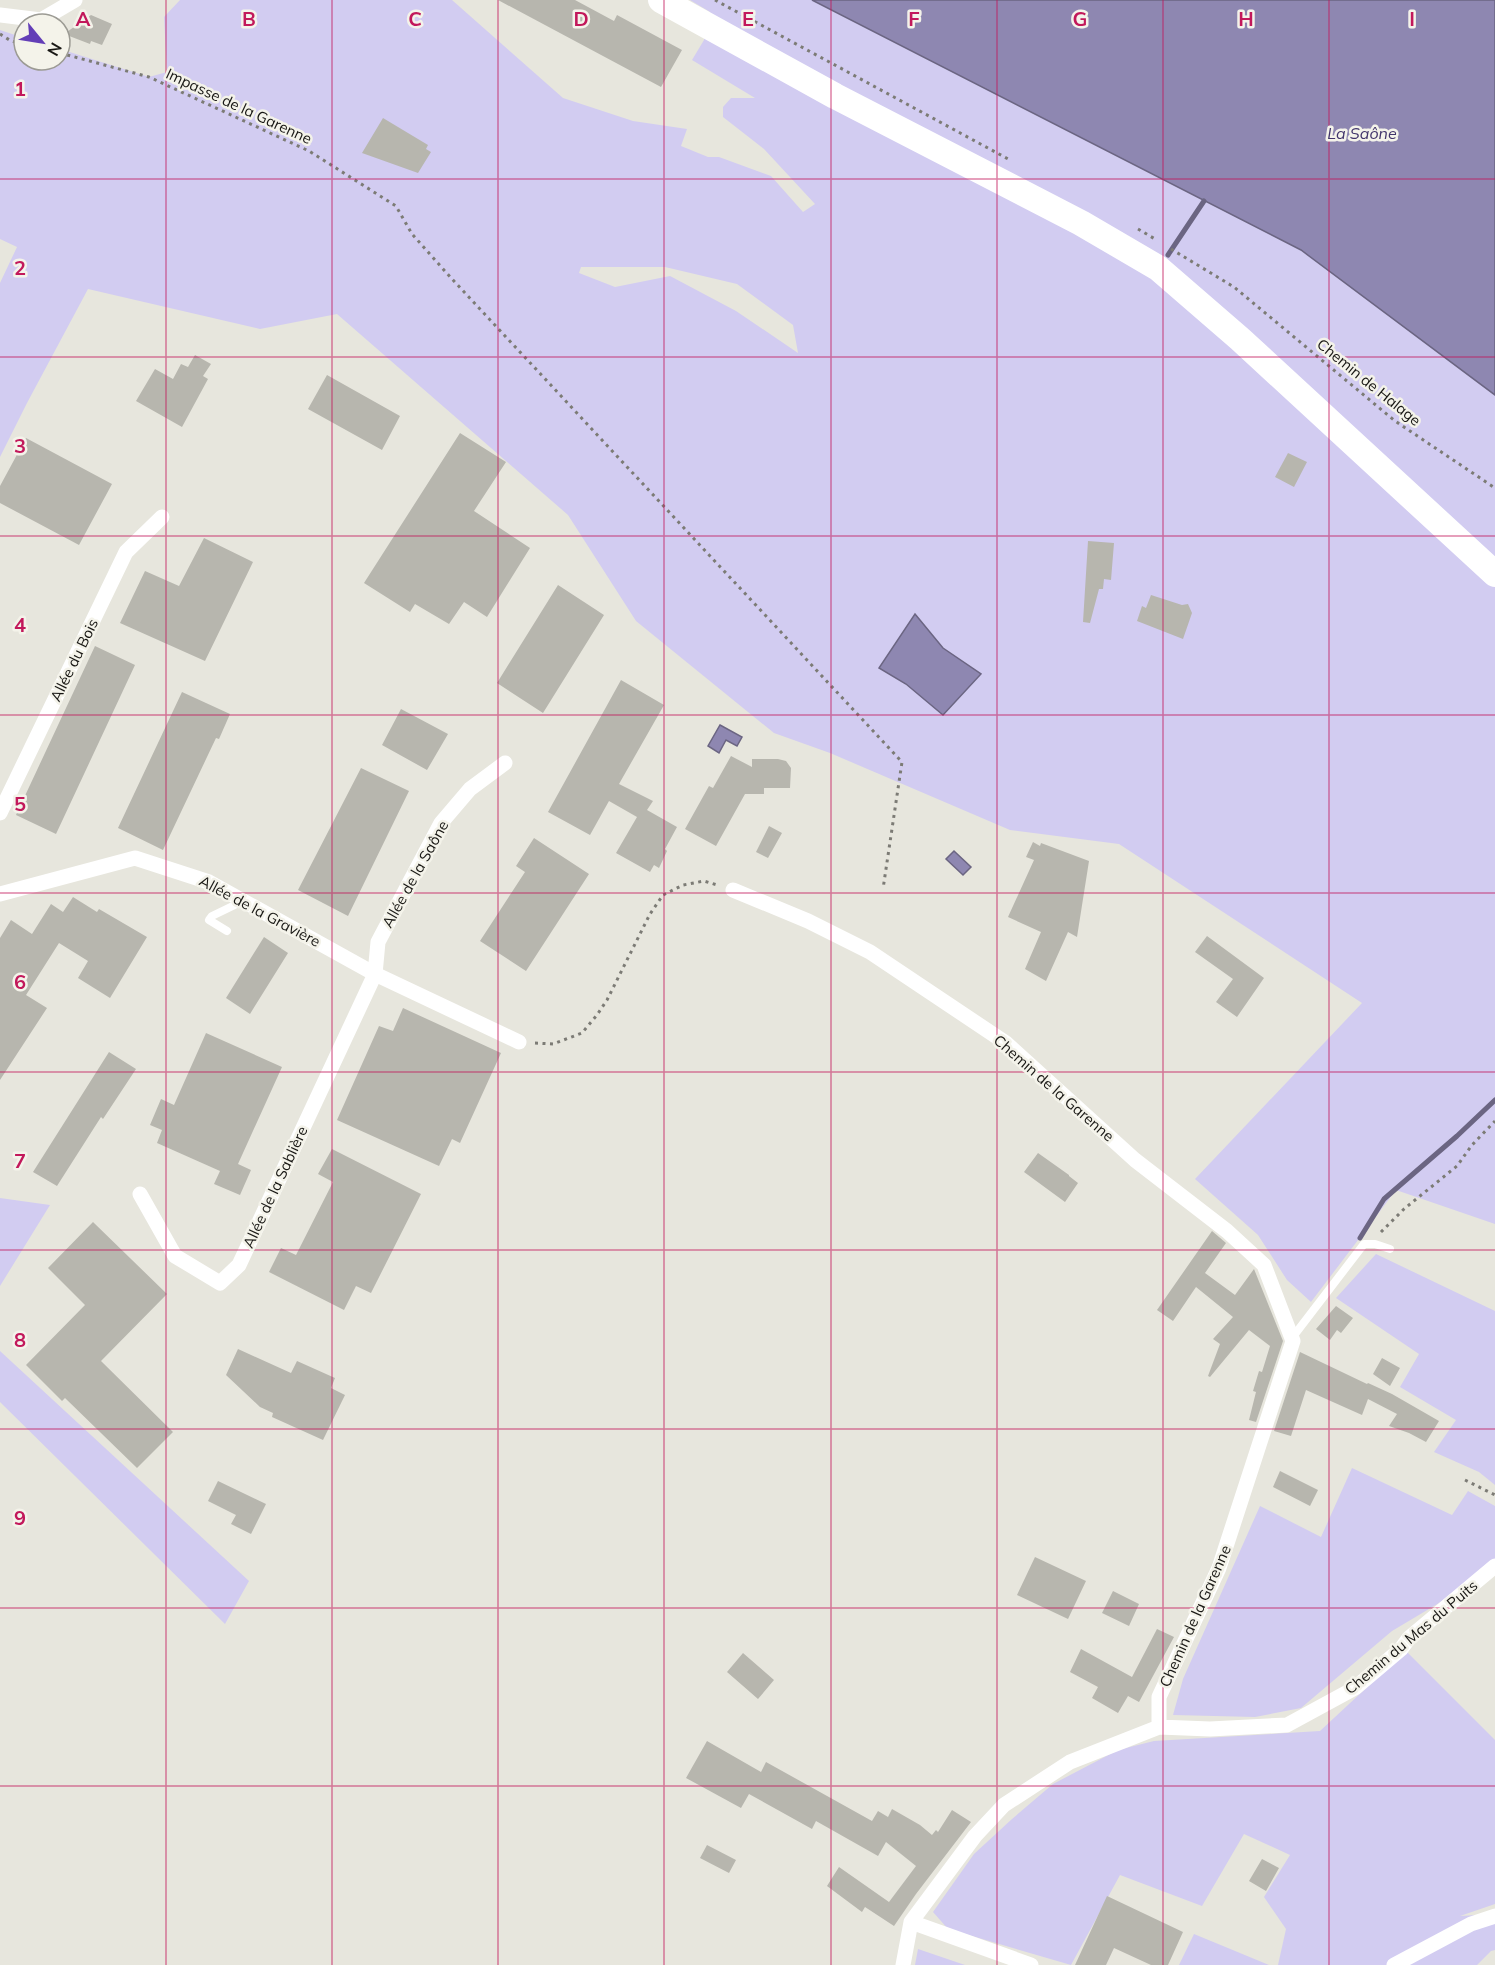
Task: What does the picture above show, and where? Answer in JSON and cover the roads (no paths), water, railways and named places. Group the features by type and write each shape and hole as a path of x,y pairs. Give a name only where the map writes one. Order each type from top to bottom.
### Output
{"main road":[{"path":"661,0 835,96 1081,224 1158,268 1240,339 1495,574"}],"street":[{"path":"0,15 41,20 75,0"},
{"name":"Allée du Bois","path":"0,813 126,552 162,517"},
{"name":"Allée de la Saône","path":"375,974 378,942 441,824 470,789 505,763"},
{"name":"Allée de la Gravière","path":"0,894 135,858 209,882 375,974"},
{"name":"Chemin de la Garenne","path":"733,890 808,921 870,952 1006,1043 1135,1160 1227,1231 1264,1265 1293,1341 1220,1568 1160,1697 1159,1727"},
{"path":"375,974 519,1042"},
{"name":"Allée de la Sablière","path":"140,1194 175,1256 220,1283 238,1265 375,974"},
{"name":"Chemin du Mas du Puits","path":"903,1965 911,1922 975,1836 1004,1805 1070,1762 1159,1727 1210,1729 1287,1725 1354,1688 1401,1649 1409,1638 1495,1566"},
{"path":"1394,1965 1471,1924 1495,1916"},
{"path":"911,1922 1031,1965"}],"lane":[{"path":"227,932 209,920 212,916 244,901"},
{"path":"1292,1338 1364,1244 1390,1249"}],"water":[{"name":"La Saône","path":"812,0 1495,0 1495,395 1301,250"},
{"path":"915,614 943,648 981,674 943,715 906,684 879,668"},
{"path":"720,725 742,737 737,746 726,740 719,753 708,746"},
{"path":"954,851 971,867 963,875 946,859"}],"waterway":[{"path":"1168,255 1204,201"},
{"path":"1360,1238 1384,1199 1495,1100"}]}
